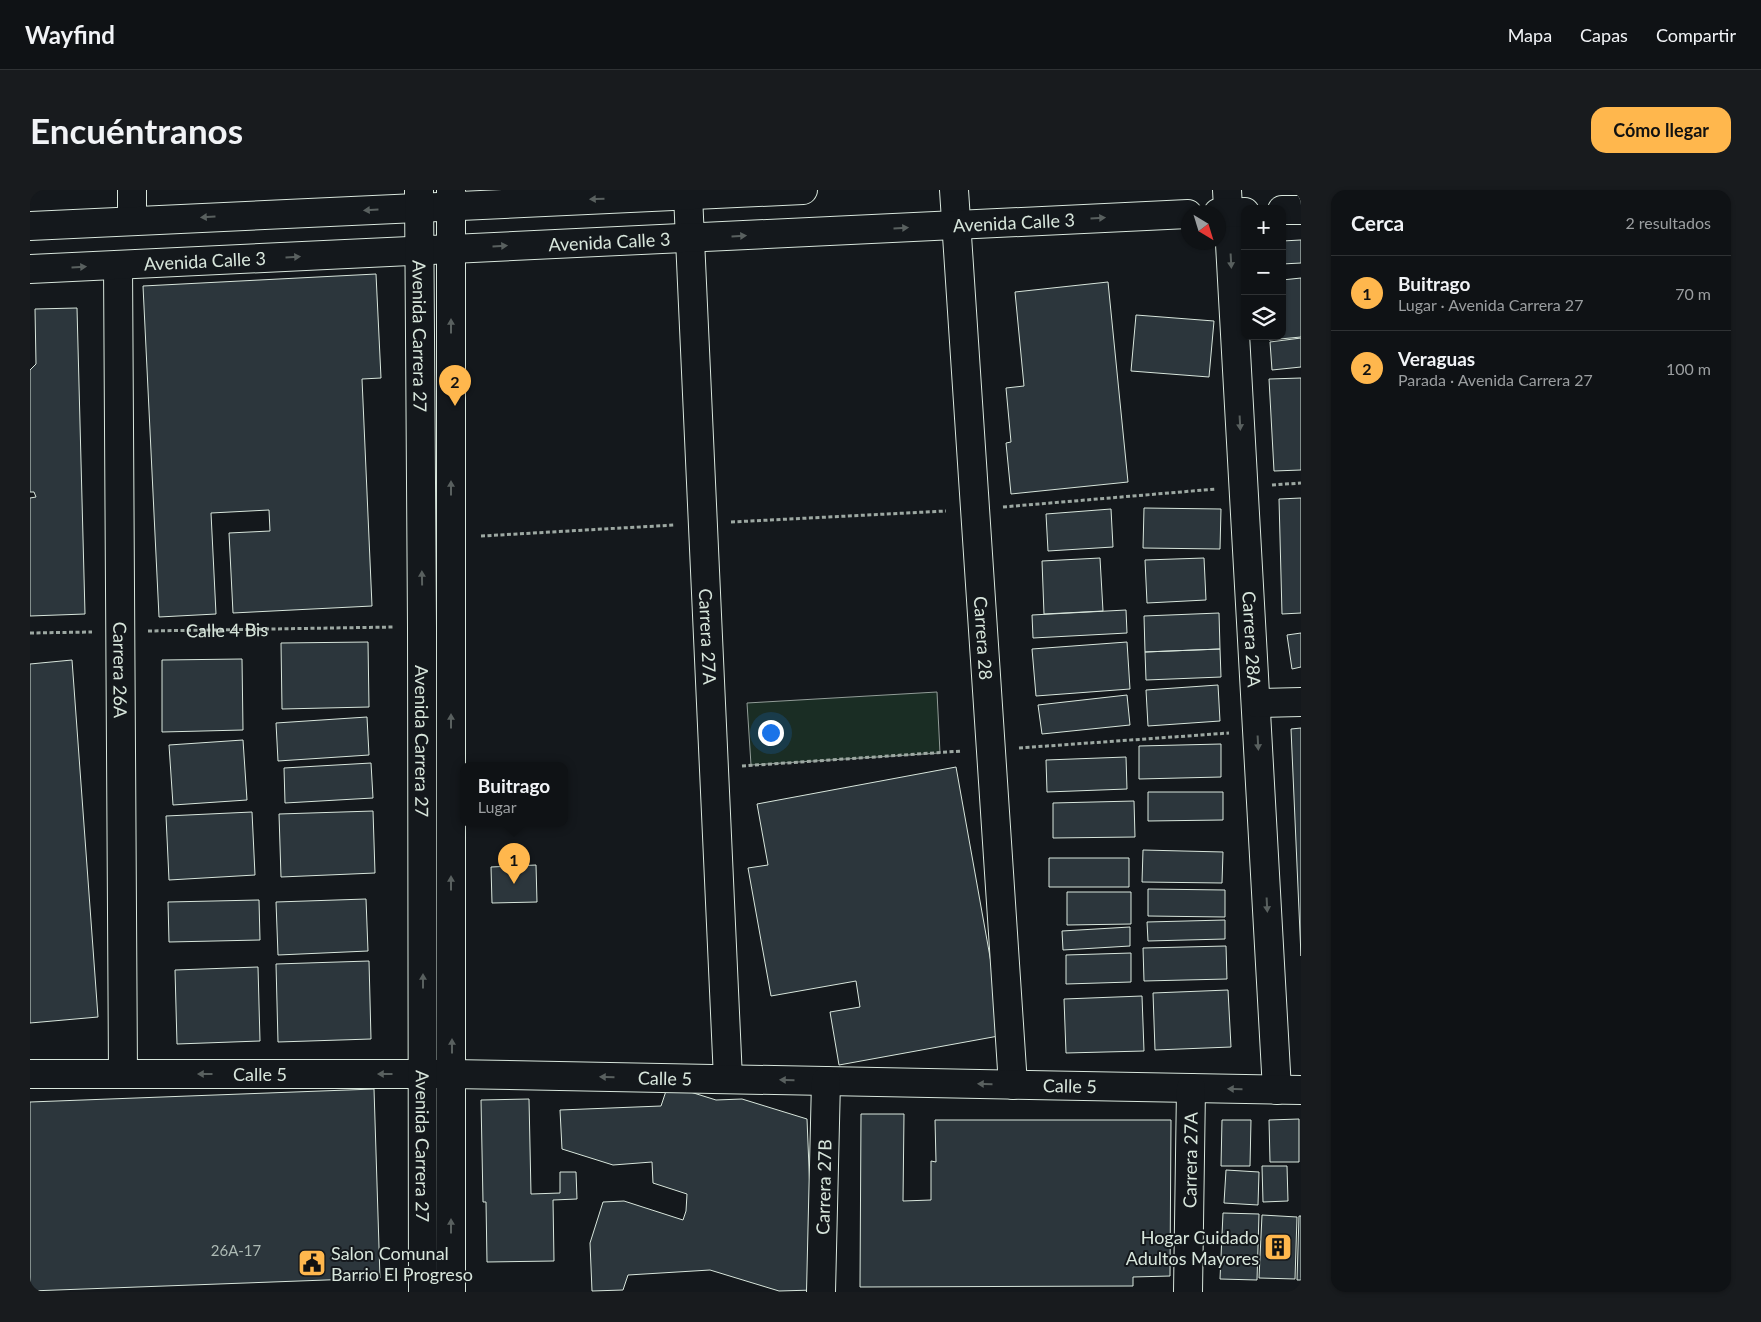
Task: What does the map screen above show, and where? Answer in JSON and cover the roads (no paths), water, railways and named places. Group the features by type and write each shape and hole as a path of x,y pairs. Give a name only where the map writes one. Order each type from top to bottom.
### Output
{"street":[{"path":"132,190 132,221"},
{"path":"30,226 132,221 419,199 688,195 721,192 803,190"},
{"name":"Carrera 28","path":"954,190 1013,1085"},
{"name":"Carrera 27A","path":"688,195 728,1079"},
{"name":"Avenida Carrera 27","path":"451,198 451,1292"},
{"name":"Avenida Carrera 27","path":"419,199 422,627 422,1292"},
{"name":"Carrera 28A","path":"1230,207 1256,703 1289,1090"},
{"path":"1286,210 1301,210"},
{"name":"Avenida Calle 3","path":"30,269 1181,214"},
{"name":"Carrera 26A","path":"118,265 123,1074"},
{"path":"1256,703 1301,702"},
{"name":"Calle 5","path":"30,1074 451,1074 1289,1090"},
{"name":"Carrera 27B","path":"821,1292 826,1081"},
{"name":"Carrera 27A","path":"1188,1292 1191,1088"}],"place":[{"name":"Veraguas","path":"455,406"},
{"name":"Buitrago","path":"514,884"},
{"name":"Hogar Cuidado Adultos Mayores","path":"1278,1247"},
{"name":"Salon Comunal Barrio El Progreso","path":"312,1263"}]}
